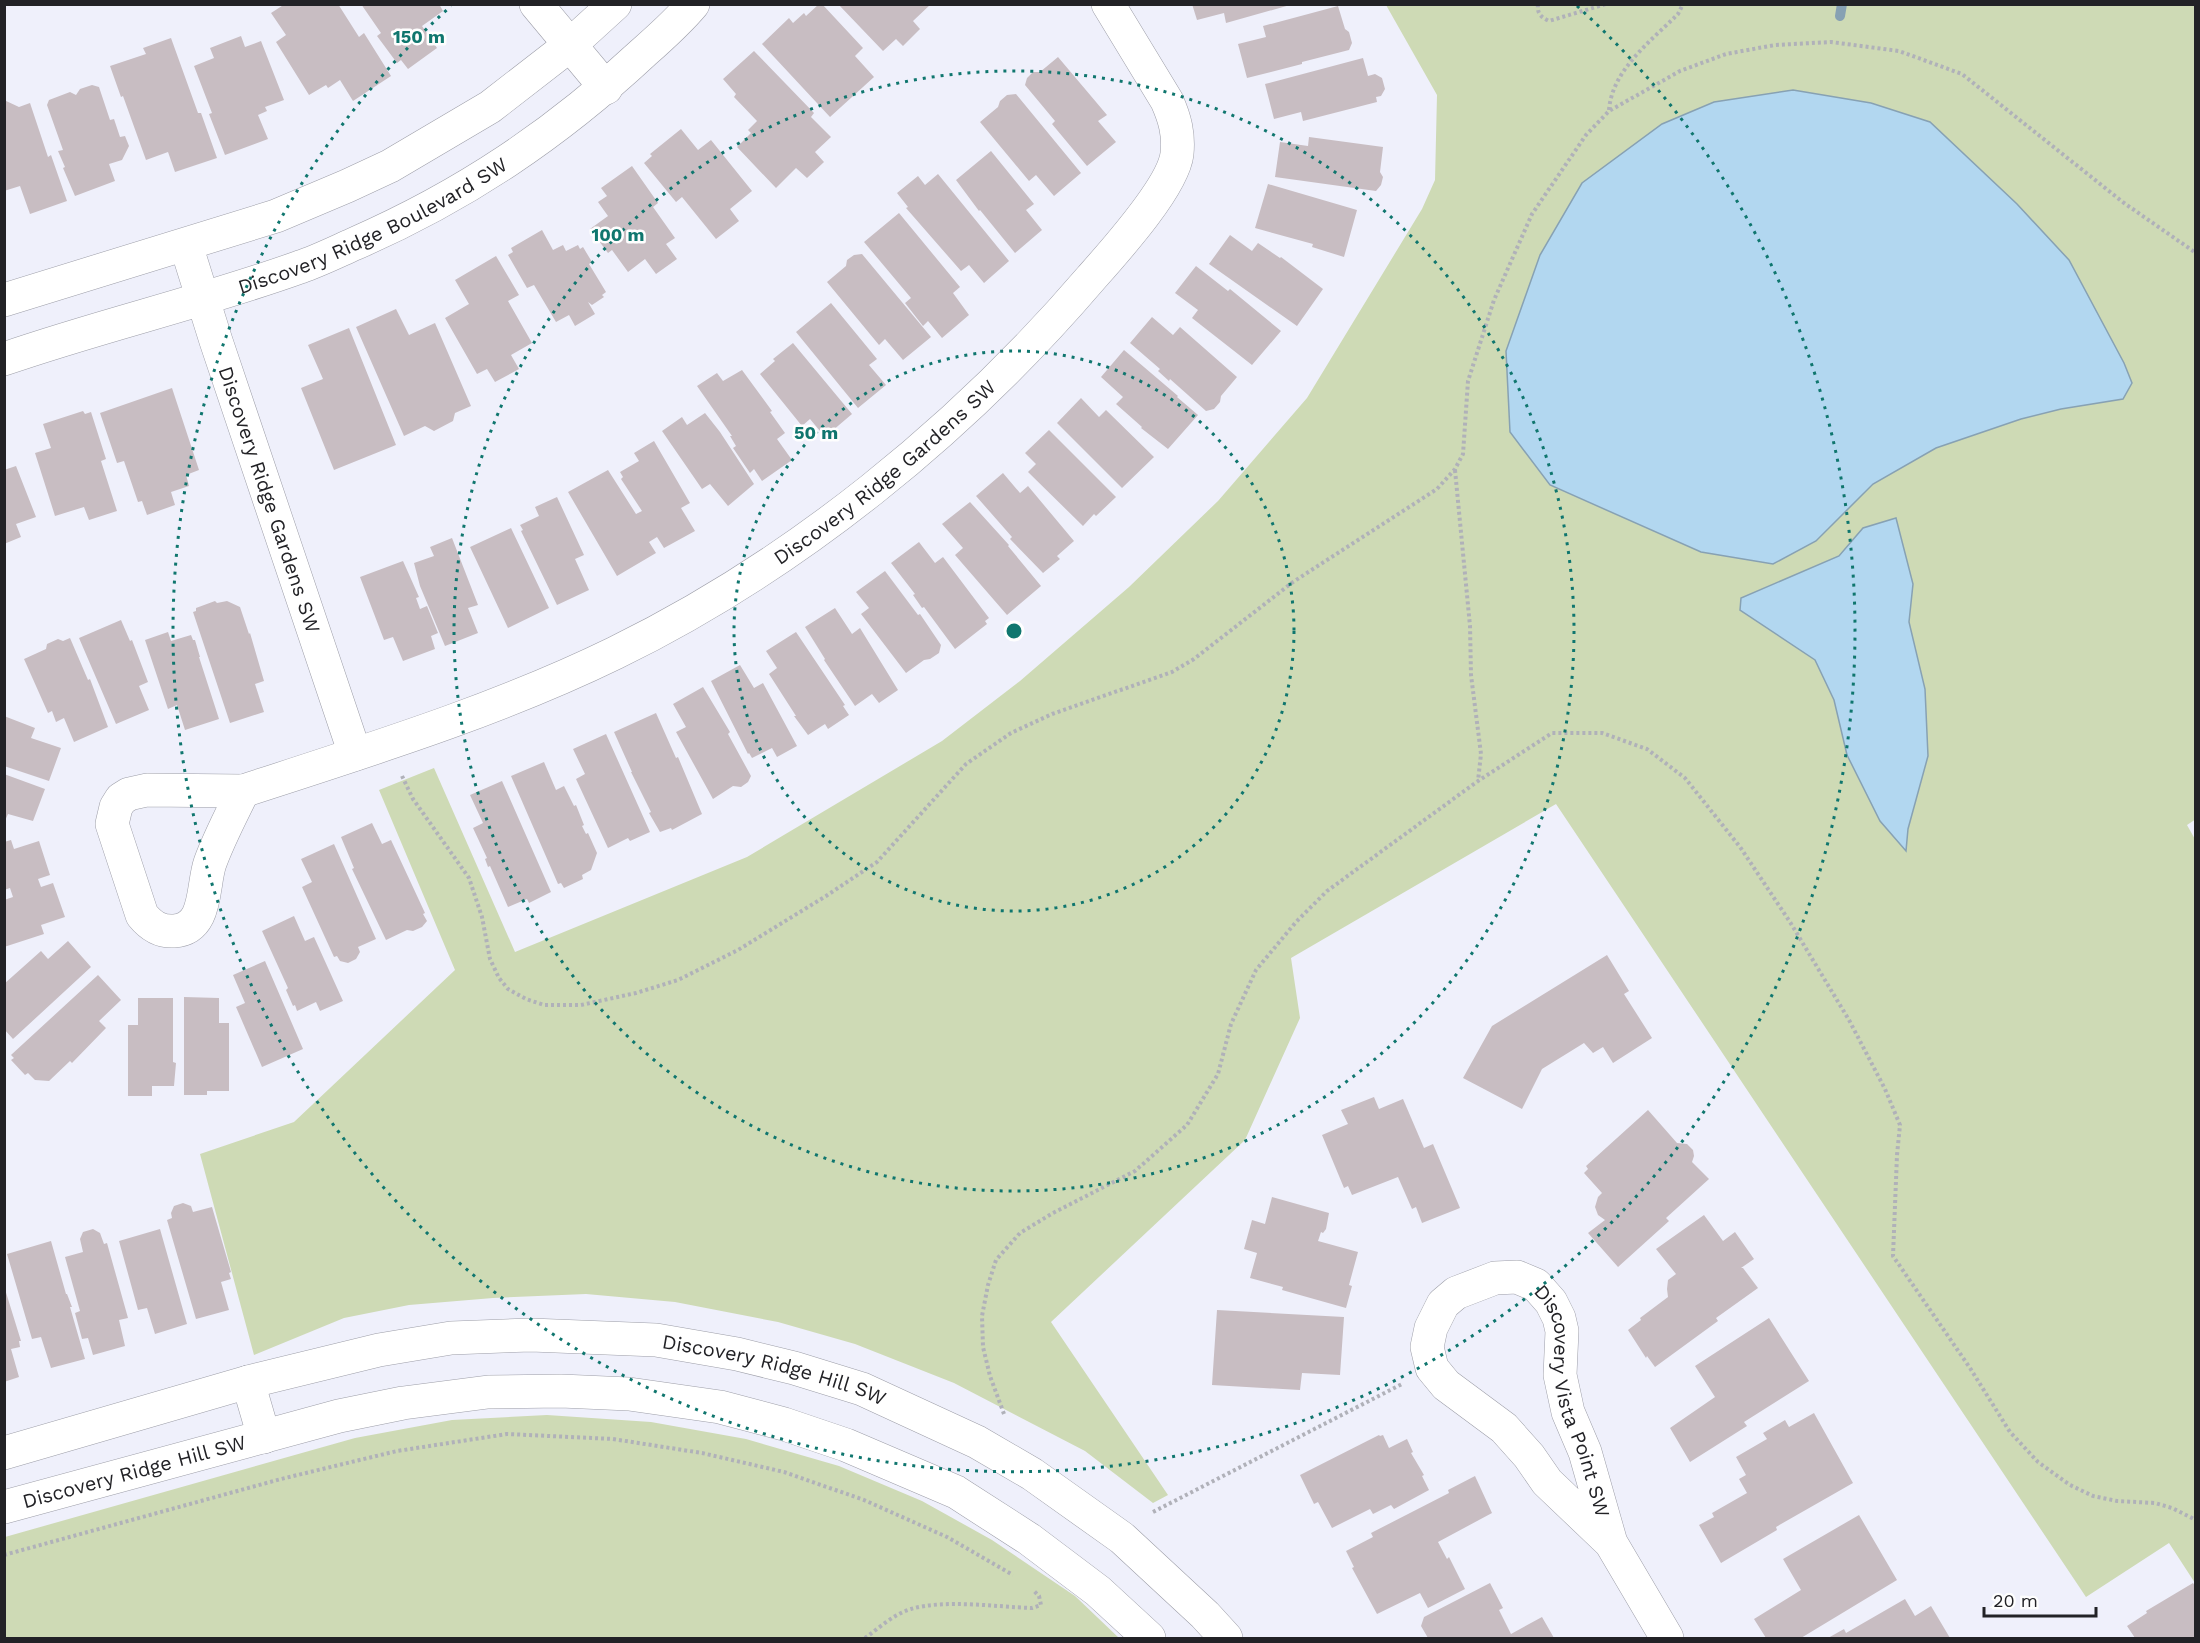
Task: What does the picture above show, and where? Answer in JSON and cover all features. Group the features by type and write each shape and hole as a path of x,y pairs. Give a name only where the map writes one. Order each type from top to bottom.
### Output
{"street":[{"path":"536,4 606,88"},
{"path":"4,300 276,216 390,166 490,107 570,45 615,4"},
{"name":"Discovery Ridge Boulevard SW","path":"4,359 257,282 303,266 393,227 476,182 541,139 606,88 693,4"},
{"name":"Discovery Ridge Gardens SW","path":"243,790 209,864 201,910 196,919 179,931 158,929 142,915 112,825 116,807 121,799 138,791 243,790 389,743 505,702 616,652 713,599 794,547 906,461 969,406 1065,309 1114,251 1170,177 1176,157 1177,132 1174,118 1167,101 1108,4"},
{"name":"Discovery Ridge Gardens SW","path":"186,245 219,353 355,754"},
{"name":"Discovery Vista Point SW","path":"1611,1543 1547,1482 1529,1456 1504,1428 1446,1385 1432,1368 1427,1347 1431,1328 1443,1304 1456,1293 1494,1278 1516,1277 1536,1285 1551,1302 1559,1318 1562,1331 1560,1375 1568,1412 1585,1452 1611,1543 1667,1638"},
{"name":"Discovery Ridge Hill SW","path":"4,1453 248,1382 379,1350 451,1338 531,1335 656,1340 737,1354 794,1368 862,1389 977,1442 1032,1474 1122,1538 1205,1615 1226,1638"},
{"name":"Discovery Ridge Hill SW","path":"248,1382 264,1437"},
{"name":"Discovery Ridge Hill SW","path":"4,1508 264,1437 403,1403 488,1392 561,1391 629,1394 720,1407 784,1424 846,1445 956,1492 1055,1558 1098,1591 1149,1638"}],"path":[{"path":"1538,4 1538,11 1542,18 1549,21 1606,4"},
{"path":"1609,111 1610,98 1626,68 1678,14 1683,4"},
{"path":"389,743 413,799 469,878 482,917 490,959 499,978 508,989 526,999 544,1005 581,1005 636,993 678,980 738,950 877,862 966,764 992,745 1011,733 1052,714 1172,672 1194,659 1293,582 1437,489 1455,469 1463,454 1468,381 1498,290 1532,214 1586,135 1609,111 1680,71 1726,54 1774,45 1831,42 1899,51 1962,74 2124,203 2196,253"},
{"path":"1455,469 1470,626 1471,675 1481,754 1478,782"},
{"path":"1004,1414 990,1377 983,1347 982,1316 996,1260 1020,1233 1053,1213 1135,1171 1187,1125 1218,1074 1231,1024 1256,970 1296,922 1327,891 1478,782 1552,734 1602,733 1647,749 1685,778 1740,847 1790,922 1850,1020 1885,1089 1900,1125 1893,1256 1970,1368 2010,1432 2038,1462 2070,1485 2093,1496 2117,1501 2155,1503 2172,1508 2196,1520"},
{"path":"1153,1512 1432,1368"},
{"path":"4,1555 281,1479 397,1451 507,1434 613,1439 702,1453 784,1472 864,1500 947,1537 1016,1577"},
{"path":"865,1638 891,1619 911,1609 939,1604 1032,1608 1041,1605 1039,1596 1026,1582"}],"green space":[{"path":"1386,5 2195,5 2196,819 2187,825 2196,841 2195,1583 2169,1543 2086,1597 1556,804 1291,958 1300,1018 1245,1140 1051,1322 1168,1495 1153,1503 1085,1451 954,1383 855,1344 778,1322 675,1302 586,1294 409,1305 344,1318 254,1355 200,1154 294,1122 455,970 379,790 434,768 515,952 747,857 942,741 1020,681 1129,587 1218,501 1307,398 1422,209 1435,180 1437,95"},
{"path":"547,1415 651,1422 746,1439 839,1466 922,1501 992,1540 1075,1596 1119,1638 5,1638 5,1537 355,1438 452,1420"}],"water":[{"path":"1793,90 1871,103 1930,122 2017,204 2069,260 2124,363 2132,383 2123,399 2061,409 2021,419 1936,448 1873,484 1816,541 1773,564 1701,552 1550,485 1510,432 1506,351 1540,255 1582,183 1662,124 1714,102"},
{"path":"1896,518 1913,584 1909,622 1925,689 1928,756 1908,829 1906,851 1880,821 1847,755 1834,700 1815,660 1740,610 1741,598 1839,556 1863,528"}],"building":[{"path":"285,4 338,4 359,37 364,33 391,76 353,101 340,80 328,88 326,85 309,95 276,42 286,35 271,13"},
{"path":"361,4 439,4 443,11 422,26 437,48 408,69 401,60 397,63 377,36 381,33"},
{"path":"822,4 863,48 855,56 874,77 830,117 762,44 789,18 793,23 804,13 806,16"},
{"path":"838,4 931,4 913,21 920,29 903,46 896,39 883,51"},
{"path":"1192,4 1290,5 1226,23 1224,13 1197,20"},
{"path":"1338,6 1352,43 1349,50 1247,78 1238,44 1266,37 1263,26"},
{"path":"241,36 245,47 261,41 284,100 265,107 267,111 258,115 268,139 225,155 194,66 214,58 210,48"},
{"path":"171,38 217,158 175,172 168,152 146,160 110,66 146,54 143,48"},
{"path":"754,51 814,113 811,117 831,137 815,152 824,162 807,178 796,168 776,188 737,147 751,133 748,130 757,121 734,97 736,94 723,79"},
{"path":"1058,57 1107,115 1098,121 1116,142 1087,166 1052,124 1055,121 1025,85 1027,78 1033,72 1040,72"},
{"path":"1363,58 1368,76 1375,74 1382,78 1385,89 1381,96 1376,97 1377,102 1303,121 1301,112 1274,119 1265,84"},
{"path":"92,85 99,87 110,120 114,119 120,137 125,136 129,146 122,160 109,164 115,181 75,196 63,168 65,167 58,151 63,150 47,105 49,100 70,92 76,95 80,89"},
{"path":"1016,94 1081,173 1054,196 1036,175 1029,181 980,122 998,107 1000,101 1007,95"},
{"path":"4,100 19,107 30,103 48,157 51,155 67,201 30,214 20,186 4,191"},
{"path":"681,129 698,150 711,140 752,191 730,209 739,221 716,239 682,197 676,202 644,163 652,156 650,154"},
{"path":"1309,137 1383,147 1381,185 1376,191 1275,177 1280,142 1308,146"},
{"path":"991,151 1034,204 1026,210 1042,230 1015,253 956,180"},
{"path":"632,166 658,203 653,207 675,238 666,244 677,259 656,274 645,259 628,272 612,250 608,253 590,229 608,216 598,202 607,196 601,188"},
{"path":"938,174 1009,261 984,283 969,265 961,271 906,208 908,207 897,193 918,176 925,185"},
{"path":"1268,184 1357,210 1344,257 1312,247 1313,244 1255,228"},
{"path":"899,213 960,287 953,293 969,315 942,338 928,321 923,326 905,303 911,298 864,242"},
{"path":"542,230 553,250 563,245 566,251 578,245 580,249 583,247 592,262 589,264 606,292 602,295 604,297 592,305 588,302 595,314 575,326 569,315 556,322 534,285 527,288 508,255 513,252 511,248"},
{"path":"1230,235 1252,251 1258,243 1281,257 1323,289 1297,326 1209,264"},
{"path":"862,254 931,337 903,360 885,339 879,345 827,282 846,266 847,260 854,255"},
{"path":"496,256 519,295 508,301 532,343 511,355 519,369 495,382 487,369 477,374 445,318 469,304 455,280"},
{"path":"1196,266 1228,291 1230,289 1281,331 1252,365 1192,318 1198,310 1175,293"},
{"path":"831,303 877,359 869,365 886,385 858,408 796,332"},
{"path":"396,309 409,335 435,323 471,406 455,413 453,421 434,431 425,426 404,436 356,327"},
{"path":"1152,317 1173,335 1180,327 1237,377 1221,396 1220,402 1214,409 1206,411 1170,379 1169,381 1158,371 1160,369 1130,343"},
{"path":"349,328 396,445 334,470 301,388 323,379 308,345"},
{"path":"793,343 852,414 825,437 810,419 802,426 760,374 775,361 773,359"},
{"path":"1124,350 1198,415 1168,449 1116,404 1123,397 1101,377"},
{"path":"742,370 785,433 777,439 792,460 762,481 754,469 750,473 733,448 736,446 730,436 732,436 697,386 717,373 723,381"},
{"path":"172,388 199,470 186,475 189,486 171,492 175,505 147,515 142,501 138,502 124,461 117,463 100,413"},
{"path":"1081,398 1099,417 1106,410 1154,457 1122,488 1057,423"},
{"path":"83,411 85,414 91,412 106,459 101,461 117,511 89,520 84,507 55,516 35,453 51,448 43,424"},
{"path":"705,413 754,484 728,506 710,484 702,489 662,431 682,417 687,425"},
{"path":"1049,430 1116,497 1083,526 1028,472 1036,464 1025,453"},
{"path":"654,441 690,503 681,508 695,531 664,548 657,537 649,542 656,553 617,576 568,492 608,470 636,514 642,511 621,479 623,477 620,472 639,461 634,453"},
{"path":"16,466 36,517 16,524 21,537 4,544 4,470"},
{"path":"1003,473 1020,493 1028,486 1074,541 1057,556 1060,559 1043,573 1010,539 1012,537 976,496"},
{"path":"557,497 584,555 575,559 589,590 557,605 520,525 539,516 535,507"},
{"path":"970,502 1009,545 1041,586 1007,615 955,555 963,548 942,524"},
{"path":"511,528 549,608 508,628 470,547"},
{"path":"452,538 478,605 468,608 478,633 445,646 420,586 414,563 434,556 430,547"},
{"path":"919,542 935,563 943,557 989,618 985,621 987,624 955,649 924,607 922,608 913,595 915,594 891,563"},
{"path":"403,561 419,597 416,598 420,609 427,606 438,633 431,636 435,649 403,661 393,637 384,640 360,577"},
{"path":"885,571 918,615 920,614 941,645 939,653 906,673 861,614 869,608 856,592"},
{"path":"215,601 217,603 227,601 240,607 264,681 255,684 264,712 230,723 193,612 196,608"},
{"path":"835,608 852,634 860,628 898,690 879,703 872,694 855,706 805,627"},
{"path":"121,620 130,641 132,640 148,682 139,686 149,710 116,724 79,638"},
{"path":"168,632 171,641 191,635 195,640 219,719 185,730 177,705 168,709 145,640"},
{"path":"796,632 845,705 843,706 849,715 828,729 825,724 808,735 769,674 777,668 766,651"},
{"path":"70,638 88,680 90,679 108,727 74,742 64,718 56,722 52,711 48,713 24,659 46,649 47,644 58,639 63,641"},
{"path":"740,665 754,688 763,683 797,746 777,757 772,748 752,758 748,754 711,681"},
{"path":"703,687 730,732 728,734 751,776 748,782 741,787 733,786 713,799 676,732 686,727 673,704"},
{"path":"656,713 702,814 672,830 671,828 660,832 649,813 651,812 614,732"},
{"path":"4,716 35,728 31,738 61,748 49,781 4,766"},
{"path":"606,734 650,832 630,841 628,838 608,848 576,779 585,774 573,749"},
{"path":"544,762 556,790 564,786 574,806 576,805 584,825 582,826 586,834 588,833 597,853 591,870 582,875 583,879 564,888 561,883 558,884 511,776"},
{"path":"4,774 45,789 33,821 8,814 4,823"},
{"path":"502,781 551,892 529,903 527,899 508,907 490,866 488,867 485,859 487,858 473,828 483,823 470,795"},
{"path":"372,823 382,844 391,840 427,921 422,927 413,931 407,930 386,940 352,869 354,868 341,837"},
{"path":"11,840 14,849 39,841 50,875 38,879 41,887 53,883 65,917 41,925 44,934 4,947 4,900 13,897 10,888 4,890 4,842"},
{"path":"334,844 376,939 358,947 360,952 356,959 348,963 340,961 337,956 334,957 302,887 312,882 301,859"},
{"path":"294,916 305,941 314,937 343,1001 320,1011 316,1002 297,1011 295,1005 293,1006 286,990 288,988 262,931"},
{"path":"68,941 91,967 13,1039 4,1029 4,984 41,951 48,959"},
{"path":"1607,955 1629,991 1624,994 1652,1038 1613,1063 1603,1047 1593,1053 1584,1043 1542,1069 1522,1109 1463,1078 1492,1026"},
{"path":"265,961 303,1049 262,1067 236,1007 245,1003 233,975"},
{"path":"98,975 121,1000 99,1021 106,1028 72,1063 70,1061 49,1081 35,1080 28,1073 25,1075 11,1060 14,1058 11,1055"},
{"path":"184,997 219,998 219,1023 229,1023 229,1091 207,1091 207,1095 184,1095"},
{"path":"138,998 173,998 173,1062 176,1063 174,1086 152,1086 152,1096 128,1096 128,1025 138,1025"},
{"path":"1374,1097 1379,1109 1403,1099 1424,1148 1433,1144 1460,1208 1422,1223 1416,1207 1412,1209 1398,1177 1352,1195 1348,1186 1344,1188 1322,1135 1348,1124 1341,1110"},
{"path":"1648,1110 1677,1143 1687,1144 1693,1150 1692,1162 1709,1179 1666,1218 1669,1221 1618,1267 1588,1233 1605,1220 1598,1215 1595,1207 1602,1193 1584,1173 1588,1169 1586,1166"},
{"path":"1272,1197 1329,1213 1326,1229 1323,1233 1321,1232 1318,1241 1358,1252 1349,1285 1352,1286 1346,1308 1282,1290 1283,1287 1250,1278 1257,1253 1244,1249 1252,1220 1265,1224"},
{"path":"183,1203 191,1206 193,1212 212,1207 231,1272 229,1273 231,1279 221,1282 229,1310 196,1319 167,1220 172,1218 171,1213 174,1206"},
{"path":"1704,1215 1723,1241 1735,1232 1754,1259 1741,1268 1758,1288 1716,1318 1718,1321 1655,1367 1647,1356 1646,1358 1628,1330 1668,1297 1668,1280 1676,1274 1656,1249"},
{"path":"93,1229 100,1233 104,1244 107,1243 128,1318 119,1320 125,1346 93,1355 88,1338 82,1339 75,1313 80,1311 65,1257 83,1252 80,1239 83,1232"},
{"path":"160,1229 187,1324 155,1334 147,1308 138,1310 119,1241"},
{"path":"51,1241 72,1307 70,1307 85,1359 51,1368 41,1337 32,1339 7,1254"},
{"path":"4,1286 21,1341 19,1341 20,1347 11,1349 19,1377 4,1382"},
{"path":"1217,1310 1344,1317 1340,1375 1302,1373 1300,1390 1212,1385"},
{"path":"1769,1318 1809,1381 1744,1422 1747,1426 1690,1462 1670,1428 1715,1397 1695,1366"},
{"path":"1814,1413 1853,1483 1776,1527 1777,1530 1721,1563 1699,1525 1714,1517 1712,1513 1747,1493 1739,1479 1746,1475 1736,1457 1767,1439 1763,1433 1785,1420 1789,1427"},
{"path":"1383,1435 1389,1448 1407,1439 1413,1452 1411,1453 1424,1475 1422,1476 1429,1490 1394,1509 1391,1505 1373,1514 1370,1509 1332,1528 1318,1502 1314,1504 1300,1475"},
{"path":"1475,1476 1492,1513 1438,1542 1447,1559 1449,1557 1465,1589 1428,1608 1420,1593 1377,1614 1352,1568 1354,1567 1346,1551 1373,1537 1371,1533 1449,1493 1448,1490"},
{"path":"1859,1515 1897,1580 1801,1638 1766,1638 1754,1619 1801,1590 1783,1559"},
{"path":"1490,1583 1503,1608 1499,1610 1511,1634 1542,1617 1554,1638 1428,1638 1421,1626 1424,1617"},
{"path":"2193,1583 2196,1587 2196,1638 2135,1638 2127,1626 2147,1613 2146,1611"},
{"path":"1905,1599 1915,1616 1931,1606 1950,1638 1828,1638 1844,1629 1846,1633"}],"waterway":[{"path":"1840,16 1842,4"}]}
